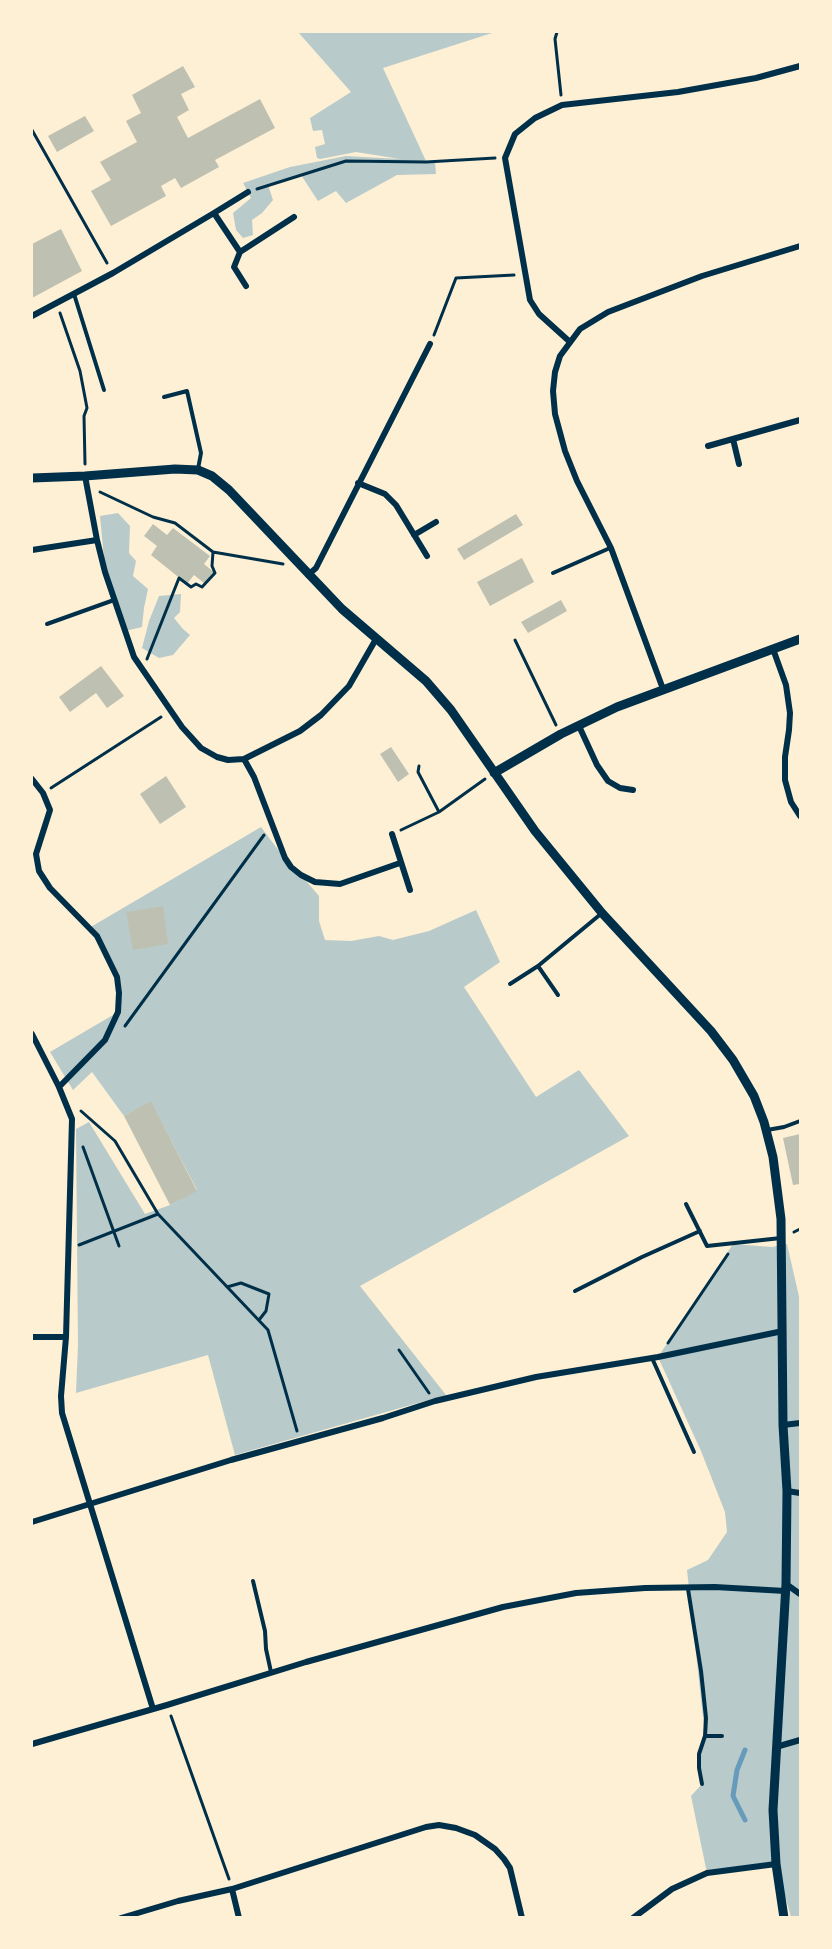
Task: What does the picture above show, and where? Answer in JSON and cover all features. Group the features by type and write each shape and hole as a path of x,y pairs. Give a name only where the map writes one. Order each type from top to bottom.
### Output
{"street":[{"path":"570,342 539,314 530,300 506,158 515,134 535,118 562,105 678,92 756,78 801,66"},
{"path":"32,316 113,273 248,192"},
{"path":"214,213 240,252"},
{"path":"246,286 234,267 240,252 294,217"},
{"path":"663,689 611,548 569,461 555,414 553,391 555,372 560,356 580,329 608,312 702,276 801,246"},
{"path":"308,575 316,568 430,344"},
{"path":"708,446 801,420"},
{"path":"733,439 739,464"},
{"path":"32,478 175,469 198,470 212,476 229,490 342,609 426,681 452,710 535,831 602,913 711,1031 733,1060 754,1096 773,1157 782,1238 783,1425 787,1491 786,1587 773,1810 776,1864 784,1917"},
{"path":"85,476 97,540 114,600 134,657 170,711 201,748 217,757 228,760 244,759 300,731 321,715 349,686 376,639"},
{"path":"358,483 386,494 396,505 427,556"},
{"path":"414,535 436,522"},
{"path":"32,550 97,540"},
{"path":"494,773 561,734 617,707 801,639"},
{"path":"773,649 786,685 790,713 785,780 791,802 801,816"},
{"path":"579,726 597,765 608,781 620,788 633,790"},
{"path":"244,759 254,777 271,825 291,867 315,882 340,884 400,863"},
{"path":"32,778 43,793 50,810 36,854 39,870 50,888 97,936 117,978 119,993 118,1012 105,1040 59,1087"},
{"path":"392,834 410,890"},
{"path":"32,1034 59,1087 72,1119 62,1413 153,1709"},
{"path":"32,1522 231,1460 300,1442 435,1401 536,1377 655,1357 783,1331"},
{"path":"32,1337 66,1337"},
{"path":"783,1425 801,1423"},
{"path":"787,1491 801,1493"},
{"path":"32,1744 167,1706 271,1672 503,1607 576,1593 645,1588 786,1587 801,1594"},
{"path":"776,1747 801,1740"},
{"path":"121,1917 177,1901 232,1889 426,1827 440,1826 465,1830 495,1849 510,1868 522,1917"},
{"path":"633,1917 672,1889 707,1874 776,1864"},
{"path":"232,1889 239,1917"}],"lane":[{"path":"74,294 104,390"},
{"path":"164,397 187,391 201,453 198,470"},
{"path":"553,573 611,548"},
{"path":"47,624 114,600"},
{"path":"510,984 538,966 602,913"},
{"path":"538,966 558,995"},
{"path":"766,1130 801,1121"},
{"path":"686,1204 707,1246 782,1238"},
{"path":"575,1291 700,1231"},
{"path":"655,1357 694,1452"},
{"path":"253,1581 265,1631 271,1672"},
{"path":"688,1589 706,1718 705,1736 699,1754 702,1784"},
{"path":"705,1736 722,1736"}],"path":[{"path":"557,32 555,39 562,105"},
{"path":"32,130 113,273"},
{"path":"248,192 346,161 426,162 506,158"},
{"path":"430,344 456,278 525,275"},
{"path":"56,303 80,370 87,408 84,446 85,476 98,491 153,518 175,523 213,552 282,564 298,564"},
{"path":"144,669 179,578 191,588 196,584 202,587 215,573 212,566 213,552"},
{"path":"515,640 561,734"},
{"path":"43,793 170,711"},
{"path":"419,766 418,772 439,812"},
{"path":"392,834 439,812 494,773"},
{"path":"124,1028 271,825"},
{"path":"80,1110 115,1141 158,1214 268,1330 300,1442"},
{"path":"80,1139 119,1246"},
{"path":"77,1245 158,1214"},
{"path":"655,1357 733,1245"},
{"path":"227,1287 241,1283 269,1294 266,1311 259,1320"},
{"path":"399,1350 435,1401"},
{"path":"167,1706 232,1889"}],"shaded area":[{"path":"298,32 495,32 383,68 426,161 435,162 436,174 397,175 346,203 336,191 318,201 301,175 268,185 273,200 262,213 252,220 253,235 243,238 236,230 233,213 251,198 243,183 290,167 346,156 400,159 356,152 317,158 315,147 325,144 322,130 313,131 310,118 351,92"},
{"path":"118,513 130,526 129,553 136,561 133,576 148,589 142,627 125,631 105,569 100,516"},
{"path":"181,594 180,612 174,618 190,635 173,655 159,658 142,648 149,621 159,596"},
{"path":"261,827 291,867 319,896 319,921 325,940 351,941 379,936 393,940 429,931 476,910 500,962 464,987 536,1097 579,1070 629,1136 360,1286 446,1395 235,1455 208,1355 76,1393 78,1345 76,1129 89,1122 145,1214 170,1205 197,1190 151,1102 124,1116 92,1072 73,1090 50,1052 118,1012 119,992 111,967 89,928"},
{"path":"733,1244 772,1247 787,1244 800,1301 800,1917 791,1917 776,1864 707,1873 691,1796 702,1784 699,1754 705,1736 687,1570 708,1560 727,1532 725,1512 701,1451 658,1357"}],"building":[{"path":"183,66 195,87 181,94 189,110 177,117 188,138 260,99 275,128 215,160 219,167 181,188 175,178 161,186 166,196 111,226 91,191 111,180 100,162 137,142 126,121 141,113 132,95"},
{"path":"85,116 94,131 57,152 48,136"},
{"path":"61,229 82,271 32,298 32,244"},
{"path":"516,514 523,525 464,560 457,549"},
{"path":"153,524 167,535 173,528 210,556 204,564 215,573 204,583 194,575 187,584 151,555 157,546 144,536"},
{"path":"522,558 534,582 490,606 477,582"},
{"path":"561,600 567,611 528,633 521,622"},
{"path":"101,666 124,696 107,708 96,693 70,712 59,697"},
{"path":"391,747 409,774 398,782 380,754"},
{"path":"166,776 186,807 160,824 140,794"},
{"path":"163,906 168,944 133,950 126,912"},
{"path":"151,1101 197,1191 170,1205 124,1116"},
{"path":"800,1134 800,1184 793,1185 783,1138"}],"waterway":[{"path":"745,1750 737,1770 733,1796 745,1820"}]}
